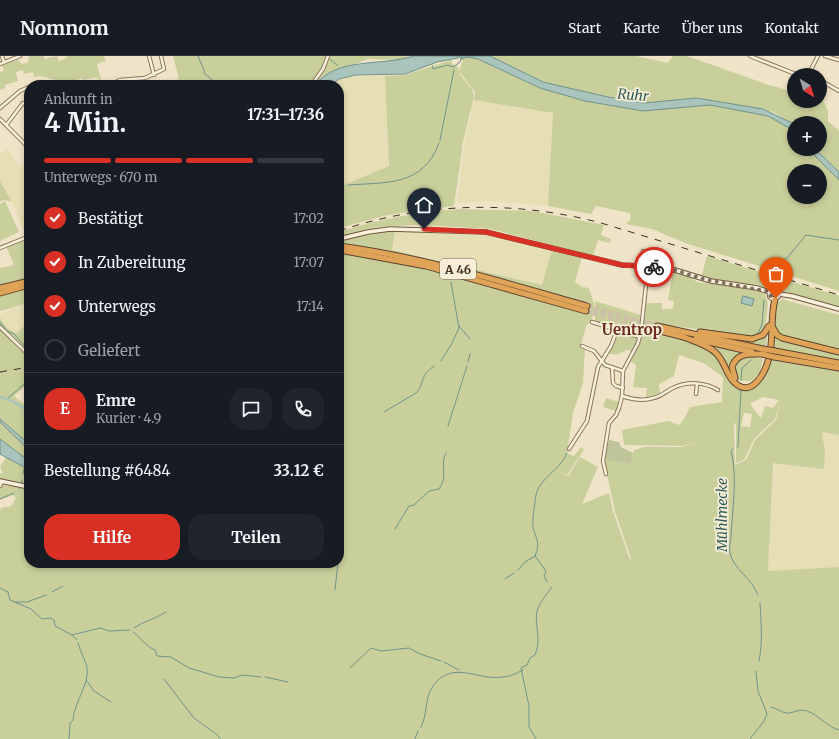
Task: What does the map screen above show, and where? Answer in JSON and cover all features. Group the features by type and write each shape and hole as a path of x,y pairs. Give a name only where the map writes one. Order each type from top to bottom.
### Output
{"highway":[{"name":"A 46","path":"344,248 350,247 458,269 587,308 426,266 344,249"},
{"path":"0,288 24,282"},
{"path":"0,293 24,286"},
{"path":"771,326 763,335 752,339 656,328 681,336 712,350 722,360 734,382 740,386 748,387 759,381 766,368 770,350 773,299"},
{"path":"771,326 777,335 782,338 839,352"},
{"path":"763,352 746,354 736,359 732,370 736,380 742,384 750,384 760,376 767,354 771,326"},
{"path":"670,329 763,352"},
{"path":"681,336 763,352 839,363"},
{"path":"775,354 839,368"}],"main road":[{"path":"344,238 390,229 486,232 582,255 641,267 665,267 707,280 769,292 772,289 776,289 779,294"},
{"path":"769,292 773,299 779,294 839,308"},
{"path":"1,481 24,486"}],"street":[{"path":"2,56 4,62"},
{"path":"0,64 20,56"},
{"path":"149,56 154,74"},
{"path":"127,80 145,78 164,69 161,56"},
{"path":"315,80 323,69 328,56"},
{"path":"750,56 787,71"},
{"path":"812,68 818,56"},
{"path":"825,56 839,60"},
{"path":"827,84 839,91"},
{"path":"0,108 24,89"},
{"path":"7,124 24,103"},
{"path":"0,119 7,124 24,143"},
{"path":"0,248 24,238"},
{"path":"641,267 643,251"},
{"path":"606,474 604,461 610,423 616,415 622,396 623,371 640,337 648,267"},
{"path":"592,322 640,337"},
{"path":"0,327 24,349"},
{"path":"569,449 587,421 595,390 595,378 617,330"},
{"path":"582,346 594,351 602,362 623,371"},
{"path":"612,367 613,383 616,386 623,388"},
{"path":"622,396 632,399 653,399 680,385 697,384 718,390"},
{"path":"696,394 697,384"},
{"path":"0,486 1,481"}],"shaded area":[{"path":"356,76 385,76 389,166 344,185 344,80 338,80"},
{"path":"474,100 553,113 548,206 491,201 458,203 464,144"},
{"path":"8,149 20,168 24,165 24,231 12,202 0,181 0,154"},
{"path":"395,231 494,235 552,249 543,285 392,249"},
{"path":"24,305 24,326 17,333 7,328 0,319 0,314"},
{"path":"822,432 839,435 839,567 768,571 773,463 825,453"}],"green space":[{"path":"29,56 43,56 45,59 57,56 59,61 67,58 67,56 104,56 106,61 97,64 101,80 99,80 98,77 83,80 82,78 76,80 56,80 42,76 34,77 33,72 24,74 23,70 16,72 18,81 5,85 5,88 0,90 0,72 4,71 2,65 17,59 22,64 28,62"},
{"path":"173,56 414,56 398,60 368,59 321,77 318,80 175,80 179,79"},
{"path":"490,56 636,56 668,63 673,56 687,56 787,90 787,108 827,108 828,121 839,131 839,172 822,156 827,156 827,116 787,116 787,121 775,113 763,109 696,98 644,103 608,97 543,82"},
{"path":"467,57 478,59 540,88 585,101 643,111 710,105 768,116 787,126 787,156 815,156 823,164 787,164 787,204 827,204 827,168 839,180 839,291 685,243 652,229 626,224 631,219 630,213 596,206 591,214 548,206 553,113 474,100 475,92 459,71 463,60 458,58"},
{"path":"451,60 452,64 458,66 460,74 473,92 474,96 463,142 454,206 388,215 344,227 344,185 389,166 385,76 405,75"},
{"path":"0,181 12,202 5,200 0,201"},
{"path":"5,201 19,232 0,241 0,204"},
{"path":"459,209 532,211 604,225 601,235 611,239 609,243 598,240 593,256 491,229 423,225 390,226 372,228 344,236 344,230 354,227 428,212"},
{"path":"379,231 395,231 392,250 542,285 552,249 582,257 575,282 582,287 589,288 594,303 594,312 591,321 586,326 581,345 582,348 585,349 583,383 573,413 567,453 574,456 581,447 584,450 567,475 556,469 568,476 580,457 598,467 582,504 609,493 613,511 630,560 631,558 615,512 604,460 631,464 634,450 644,447 682,447 698,442 682,446 624,445 622,430 668,421 679,425 690,407 722,402 722,376 703,363 679,355 674,376 659,384 660,394 646,397 647,388 633,387 636,365 630,361 641,339 646,303 662,303 662,309 673,309 674,301 668,300 673,271 690,277 697,282 755,290 765,294 768,304 765,330 755,337 659,324 657,332 699,344 714,353 721,361 732,383 754,387 764,377 770,360 839,371 839,435 822,432 825,453 824,469 773,463 768,571 839,567 839,739 0,739 0,511 1,508 11,506 16,498 13,495 0,500 0,489 2,485 24,487 24,568 344,568 344,254 394,261 454,276 586,314 589,303 391,251 344,244 344,240","holes":["763,397 779,400 773,408 765,406 761,418 750,404","781,400 776,420 755,440 746,460 735,465 734,422 736,425 736,463 744,460 754,439 775,419","744,413 752,414 750,427 741,426"]},
{"path":"24,240 24,279 0,285 0,268 14,265 6,246"},
{"path":"707,256 839,296 839,307 782,291 778,288 768,289 701,278"},
{"path":"24,289 24,304 0,311 0,296"},
{"path":"782,299 839,315 839,350 778,335 775,327 777,303"},
{"path":"595,301 641,315 639,333 636,335 595,322"},
{"path":"0,319 7,328 17,333 24,326 24,348 0,326"},
{"path":"0,327 24,353 24,387 14,396 24,404 24,440 0,419"},
{"path":"768,330 766,347 699,334 751,340"},
{"path":"619,332 636,337 638,340 632,352 627,350 616,355 608,353"},
{"path":"773,332 776,336 839,353 839,360 773,349"},
{"path":"708,344 744,353 730,364 730,372 723,356"},
{"path":"748,356 763,359 760,371 752,381 740,381 734,373 735,366 740,360"},
{"path":"606,398 619,402 616,411 603,407"},
{"path":"0,422 24,445 24,457 0,439"},
{"path":"609,440 619,442 621,447 633,453 631,464 604,460"},
{"path":"7,457 24,467 24,483 0,480 0,473 3,474 0,466"}],"water":[{"path":"414,56 458,56 458,58 437,62 405,74 356,75 338,80 320,80 336,70 348,66"},
{"path":"458,56 490,56 543,82 608,97 644,103 696,98 763,109 787,121 787,127 768,116 710,105 643,111 585,101 540,88 478,59 467,57 461,59"},
{"path":"815,156 822,156 839,172 839,180 827,168 827,164 823,164"},
{"path":"743,296 754,299 752,306 741,303"},
{"path":"0,419 24,440 24,445 0,422"},
{"path":"0,439 24,457 24,467 0,454"}],"waterway":[{"path":"198,56 204,73 212,80"},
{"path":"432,65 433,69 448,65 453,67 460,62 462,56"},
{"path":"330,59 338,66"},
{"path":"440,140 454,70"},
{"path":"348,185 389,182 413,175 423,168 432,157 439,143"},
{"path":"765,269 787,258 806,235 839,240"},
{"name":"Mühlmecke","path":"763,282 764,274"},
{"path":"441,361 459,328 451,282"},
{"name":"Mühlmecke","path":"758,333 762,325 764,300"},
{"path":"0,322 7,331 14,334 24,345"},
{"path":"459,326 470,339"},
{"path":"468,362 470,354"},
{"name":"Mühlmecke","path":"741,380 742,368 751,360"},
{"path":"384,412 416,393 419,390 426,373 434,366"},
{"path":"448,426 467,366"},
{"path":"7,399 24,384"},
{"name":"Mühlmecke","path":"738,447 741,390"},
{"path":"0,397 12,401 24,408"},
{"name":"Mühlmecke","path":"733,449 731,451 734,471 734,494 730,553 735,564 752,584 758,595"},
{"path":"395,529 409,506 414,505 429,491 439,489 444,475 443,461 446,453"},
{"path":"547,582 544,576 546,571 535,556 538,547 533,527 536,495 541,484 560,464 567,453"},
{"path":"23,474 24,469"},
{"path":"0,499 14,493"},
{"path":"518,570 525,562 535,556"},
{"path":"335,590 337,568"},
{"path":"505,579 514,573"},
{"path":"52,592 63,586"},
{"path":"536,739 529,727 529,706 521,668 527,665 530,658 535,655 538,644 536,621 537,611 541,602 552,587"},
{"path":"0,588 8,592 10,600 31,609 42,619 51,618 54,620 55,626 72,635 77,640"},
{"path":"16,602 27,602 46,595"},
{"name":"Mühlmecke","path":"759,661 761,639 760,603"},
{"path":"134,628 166,612"},
{"path":"72,635 100,628 109,631 130,630"},
{"path":"133,632 149,647 155,650 157,656 171,657 189,668 219,677 234,678 242,675 261,677"},
{"path":"69,739 70,723 73,720 87,673 87,667 78,643"},
{"path":"350,668 371,648 381,651 409,648 420,654 441,661"},
{"path":"444,662 459,670"},
{"path":"421,727 425,717 430,691 441,678 457,672 483,676 505,677 523,670"},
{"name":"Mühlmecke","path":"750,739 764,721 767,714 758,691 756,671"},
{"path":"265,677 288,682"},
{"path":"164,679 194,718 221,739"},
{"path":"86,680 94,691 111,702"},
{"path":"771,707 786,713 801,710 807,711 839,730"},
{"path":"415,739 418,731"}],"tunnel":[{"path":"587,306 657,326"},
{"path":"586,311 656,330"}],"railway":[{"path":"344,229 371,221 403,214 436,210 469,208 536,210 601,223 839,295"},
{"path":"0,372 24,368"}],"way so far":[{"path":"654,267 665,267 707,280 757,288 769,292 769,296 771,298 776,298"}],"district":[{"name":"Uentrop","path":"632,329"}],"route":[{"path":"424,229 486,232 622,265 654,267"}],"water label":[{"name":"Ruhr","path":"633,95"}]}
